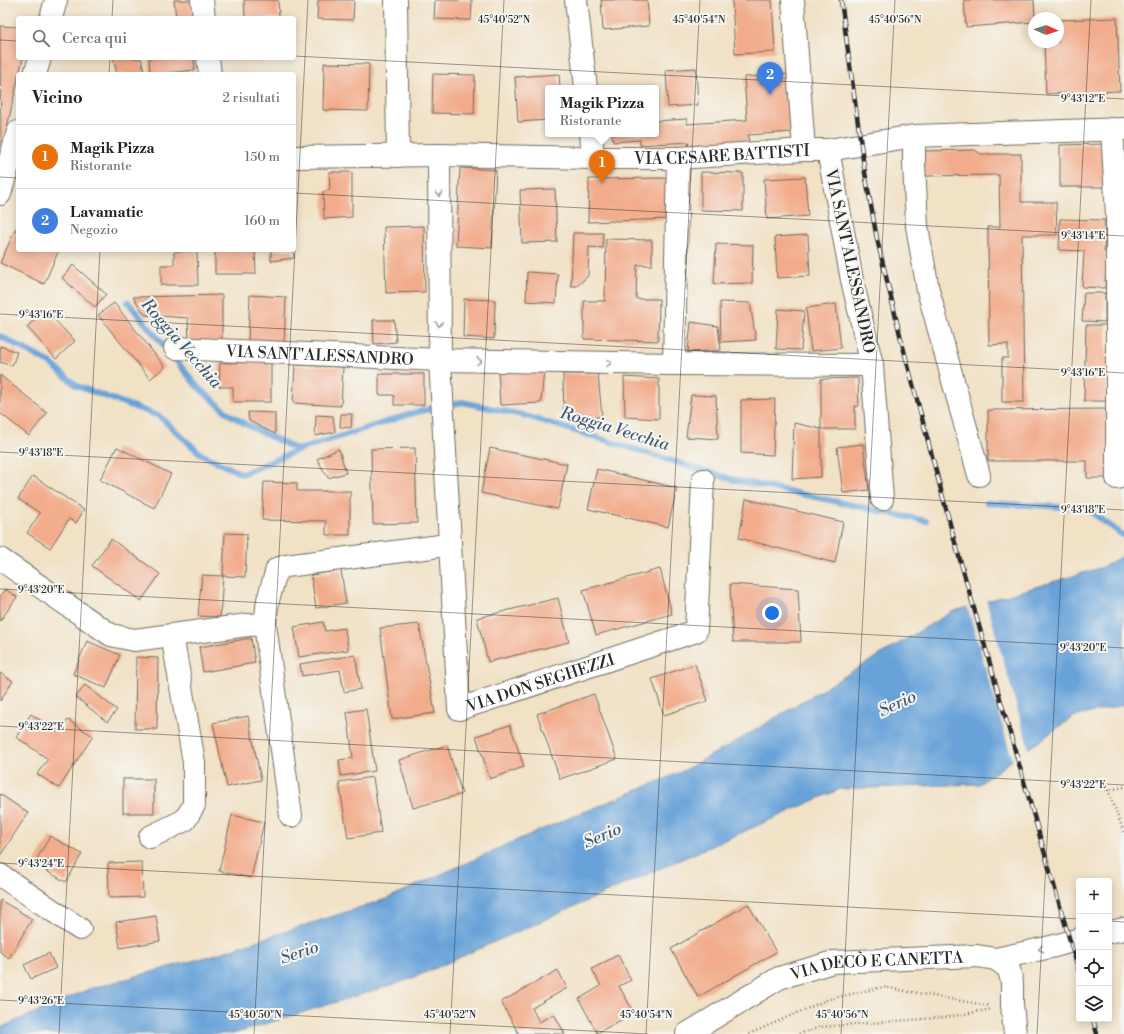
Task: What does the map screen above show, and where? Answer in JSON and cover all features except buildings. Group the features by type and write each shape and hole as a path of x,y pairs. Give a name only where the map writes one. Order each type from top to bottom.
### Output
{"street":[{"path":"52,16 56,0"},
{"path":"202,0 204,16"},
{"path":"396,0 398,156"},
{"path":"576,0 586,85"},
{"path":"793,0 804,150"},
{"path":"36,72 39,60"},
{"path":"208,60 210,72"},
{"path":"1117,478 1118,129"},
{"name":"VIA CESARE BATTISTI","path":"296,158 439,155 678,158 804,150 828,150 914,136 1118,129"},
{"path":"914,136 917,226 928,290 979,475"},
{"path":"590,137 593,158"},
{"path":"5,190 16,141"},
{"name":"VIA SANT'ALESSANDRO","path":"175,348 440,360 674,364 872,365 852,280 828,150"},
{"path":"439,155 440,360"},
{"path":"674,364 678,158"},
{"name":"VIA DON SEGHEZZI","path":"440,360 459,709 696,631 703,480"},
{"path":"872,365 882,499"},
{"path":"291,816 265,624 268,600 277,569 286,566 450,544"},
{"path":"0,558 111,635 134,640 265,624"},
{"path":"150,837 185,820 194,805 194,762 172,635"},
{"path":"0,875 80,929"},
{"path":"1112,932 1124,930"},
{"name":"VIA DECÒ E CANETTA","path":"687,1034 779,978 833,962 977,956 996,959 1076,940"},
{"path":"996,959 1009,969 1012,983 1012,1004 1015,1034"}],"path":[{"path":"1124,786 1108,790 1124,833"},
{"path":"749,1034 828,999 883,987 998,1007 948,1017 820,1027 798,1034"}],"water":[{"name":"Serio","path":"1124,555 1124,705 1073,717 979,784 840,789 411,979 233,1034 0,1034 0,1028 89,989 210,956 386,899 526,836 681,772 737,741 951,612 1103,567"}],"pier":[{"path":"986,600 1029,750 1013,762 967,605"}],"waterway":[{"name":"Roggia Vecchia","path":"128,302 197,386 229,414 247,425 298,450 417,412 462,402 523,415 731,479 926,521"},
{"name":"Roggia Vecchia","path":"0,336 50,363 77,386 159,416 201,454 242,474 298,450"},
{"path":"987,503 1086,508 1124,536"}],"railway":[{"path":"841,0 864,167 877,239 902,343 954,539 1076,962"},
{"path":"1094,1022 1097,1034"}],"place":[{"name":"Lavamatic","path":"770,95"},
{"name":"Magik Pizza","path":"602,183"}]}
